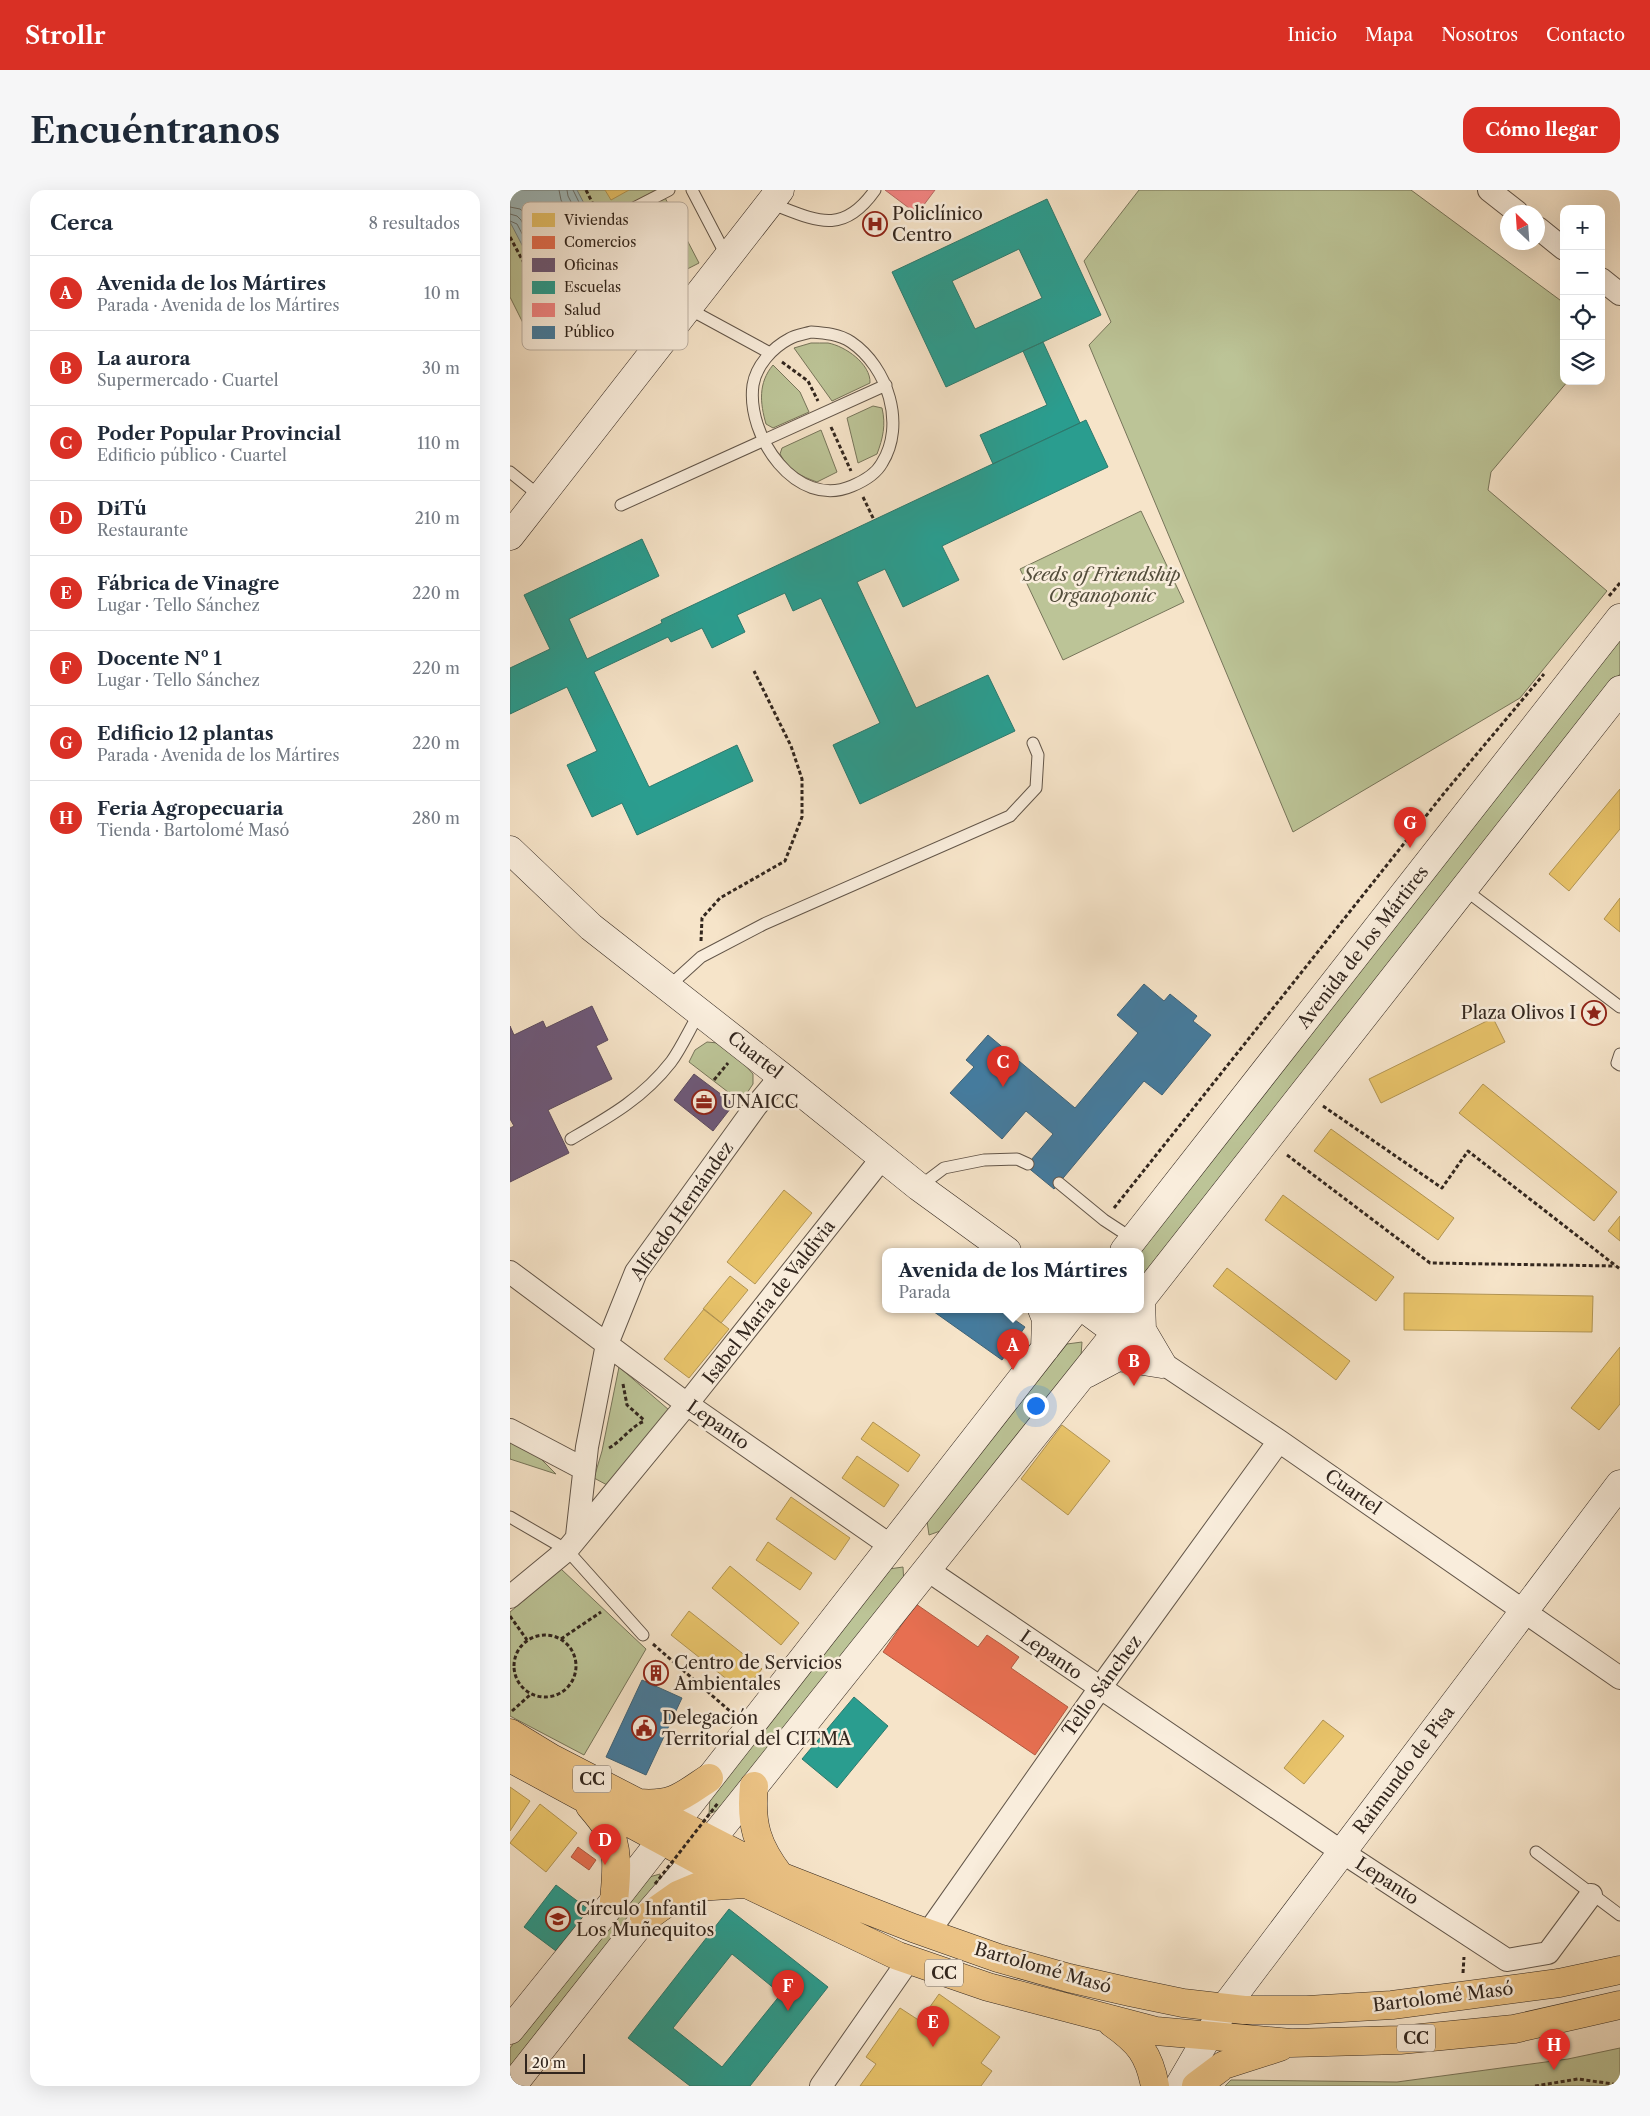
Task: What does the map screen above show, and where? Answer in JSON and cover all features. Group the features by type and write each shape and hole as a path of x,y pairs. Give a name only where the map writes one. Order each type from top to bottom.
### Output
{"main road":[{"path":"689,310 727,257 775,197"},
{"path":"510,536 657,350"},
{"name":"Avenida de los Mártires","path":"1129,1245 1614,608"},
{"path":"1144,1297 1620,690"},
{"name":"Cuartel","path":"510,850 591,927 919,1187 1003,1248"},
{"path":"1044,1313 1046,1319 1045,1349"},
{"path":"510,2030 668,1831 714,1790 749,1727 1073,1313"},
{"name":"Cuartel","path":"1090,1313 1116,1332"},
{"path":"512,2086 1132,1313"},
{"path":"1141,1313 1142,1330 1162,1364"},
{"path":"1078,1378 1118,1358 1162,1364"},
{"name":"Raimundo de Pisa","path":"1179,2086 1225,2007 1620,1484"},
{"name":"Lepanto","path":"891,1546 926,1568"},
{"name":"CC","path":"510,1733 551,1758 637,1802 668,1831"},
{"name":"CC","path":"510,1758 586,1801 668,1831 703,1850"},
{"path":"754,1786 752,1806 756,1833 766,1857 780,1876"},
{"path":"637,1802 664,1804 684,1796 714,1790"},
{"path":"586,1801 608,1829 614,1847 616,1868 614,1901"},
{"name":"Bartolomé Masó","path":"703,1850 780,1876 998,1958 1069,1978 1183,2002 1244,2010 1307,2010 1392,2005 1559,1983 1620,1970"},
{"name":"Bartolomé Masó","path":"703,1850 750,1884 908,1961 988,1987 1156,2031 1291,2043 1400,2040 1514,2029 1620,2005"},
{"path":"644,1919 678,1895 697,1887 750,1884"},
{"path":"1105,2018 1131,2036 1144,2051 1152,2071 1155,2086"},
{"path":"1196,2086 1224,2065 1291,2043"}],"street":[{"path":"1489,190 1508,205"},
{"path":"1545,234 1560,246"},
{"path":"1605,282 1620,294"},
{"name":"Alfredo Hernández","path":"572,1543 607,1344 636,1272 756,1106 781,1076"},
{"name":"Isabel María de Valdivia","path":"510,1596 572,1543 688,1404 882,1158"},
{"name":"Lepanto","path":"510,1272 688,1404 891,1546"},
{"name":"Cuartel","path":"1116,1332 1280,1441 1620,1678"},
{"path":"510,1430 586,1458"},
{"name":"Tello Sánchez","path":"928,1933 1100,1688 1280,1441"},
{"name":"Lepanto","path":"926,1568 1342,1852 1507,1960 1548,1953 1591,1895"},
{"path":"821,2086 908,1961"}],"lane":[{"path":"646,202 669,190"},
{"path":"692,190 727,257"},
{"path":"775,197 815,221 836,221 852,214 866,203 875,190"},
{"path":"689,310 770,353"},
{"path":"811,332 832,334 851,342 866,356 886,384 894,425 891,446 881,465 866,480 846,488 825,490 804,485 786,473 763,440 753,405 753,384 761,365 770,353 791,338 811,332"},
{"path":"621,505 886,384"},
{"path":"510,472 541,497"},
{"path":"668,987 701,957 764,924 1010,816 1036,788 1038,755 1033,743"},
{"path":"1464,889 1620,1007"},
{"path":"570,1139 623,1109 644,1091 671,1062 700,1012"},
{"path":"1620,1054 1617,1063 1620,1065"},
{"path":"919,1187 944,1168 984,1160 1017,1159 1028,1164"},
{"path":"1059,1183 1104,1220 1129,1245"},
{"path":"510,1516 572,1543 614,1603 643,1635"},
{"path":"1536,1852 1620,1915"}],"path":[{"path":"586,190 592,202"},
{"path":"510,237 522,259"},
{"path":"770,353 808,381 874,520"},
{"path":"1614,608 1620,583"},
{"path":"701,957 702,918 720,898 785,862 802,817 802,779 791,746 754,671"},
{"path":"1104,1220 1445,792 1545,672"},
{"path":"1304,1093 1442,1188 1468,1151 1618,1267"},
{"path":"1287,1155 1430,1262 1618,1267"},
{"path":"586,1458 619,1442 644,1420 657,1423 658,1440"},
{"path":"561,1639 614,1603"},
{"path":"510,1616 527,1640"},
{"path":"544,1634 561,1639 570,1646 576,1666 574,1677 569,1686 560,1693 550,1697 531,1694 518,1682 512,1665 520,1647 527,1640 544,1634"},
{"path":"643,1635 749,1727"},
{"path":"510,1713 531,1694"},
{"path":"655,1884 714,1790"},
{"path":"1463,1931 1464,1996"},
{"path":"1535,2086 1578,2079 1620,2086"}],"green space":[{"path":"510,190 661,190 667,202 522,202 522,321 510,297"},
{"path":"1139,190 1411,190 1560,300 1560,385 1565,385 1491,472 1488,490 1607,591 1520,698 1293,832 1089,345 1111,322 1084,261"},
{"path":"688,242 699,263 688,269"},
{"path":"811,343 828,343 849,352 862,363 869,376 870,383 832,401 794,348"},
{"path":"773,365 800,392 809,412 773,428 766,424 762,408 762,393 765,379"},
{"path":"873,406 882,408 884,426 881,442 877,454 858,463 847,418"},
{"path":"821,430 837,472 817,482 796,472 780,454 782,448"},
{"name":"Seeds of Friendship Organoponic","path":"1141,511 1184,602 1063,660 1020,569"},
{"path":"1620,639 1620,674 1148,1275 1144,1277 1144,1248 1142,1248"},
{"path":"707,1042 718,1043 744,1064 753,1074 753,1084 741,1102 689,1062 695,1050"},
{"path":"1082,1342 1081,1356 943,1530 929,1535 927,1521 1067,1344"},
{"path":"619,1367 669,1410 609,1486 594,1478 602,1451"},
{"path":"510,1441 540,1458 556,1474 510,1459"},
{"path":"903,1567 904,1584 725,1807 709,1814 710,1797 889,1569"},
{"path":"561,1569 646,1649 584,1755 510,1716 510,1612"},
{"path":"660,1874 658,1895 510,2080 510,2048 642,1879"},
{"path":"1620,2048 1620,2086 1225,2086 1231,2080 1397,2082 1568,2059"}],"water":[{"path":"510,190 577,190 583,202 522,202 522,245 510,222"}],"building: Viviendas":[{"path":"605,190 629,190 611,200"},
{"path":"1620,789 1620,829 1569,891 1549,874"},
{"path":"1620,898 1620,932 1604,919"},
{"path":"1493,1018 1505,1042 1381,1103 1369,1079"},
{"path":"1483,1084 1617,1192 1594,1221 1459,1113"},
{"path":"1331,1129 1454,1218 1438,1240 1314,1151"},
{"path":"784,1190 812,1213 755,1284 727,1262"},
{"path":"1283,1195 1394,1277 1376,1301 1265,1220"},
{"path":"1620,1216 1620,1241 1608,1231"},
{"path":"1227,1268 1350,1361 1336,1380 1213,1286"},
{"path":"730,1276 748,1290 721,1323 703,1309"},
{"path":"1404,1293 1593,1296 1592,1332 1404,1330"},
{"path":"704,1309 729,1329 689,1378 664,1359"},
{"path":"1620,1347 1620,1404 1599,1430 1571,1408"},
{"path":"873,1422 920,1455 908,1472 861,1439"},
{"path":"1062,1425 1110,1461 1068,1515 1021,1479"},
{"path":"857,1456 899,1485 884,1507 842,1478"},
{"path":"791,1497 850,1538 835,1560 776,1519"},
{"path":"768,1542 812,1573 800,1590 756,1560"},
{"path":"730,1566 799,1623 781,1645 712,1588"},
{"path":"689,1611 762,1669 743,1692 671,1635"},
{"path":"1323,1720 1344,1736 1304,1784 1284,1768"},
{"path":"510,1787 530,1801 510,1831"},
{"path":"540,1804 577,1833 546,1872 510,1843"},
{"path":"939,1994 1000,2037 981,2063 992,2071 981,2086 860,2086 876,2064 866,2057 900,2008 920,2021"}],"building: Comercios":[{"path":"916,1604 978,1647 987,1635 1002,1645 1019,1657 1011,1668 1068,1707 1035,1755 883,1652"},
{"path":"578,1847 596,1860 589,1870 571,1857"}],"building: Oficinas":[{"path":"592,1006 608,1040 596,1046 612,1079 548,1110 569,1153 510,1182 510,1128 514,1126 510,1119 510,1026 514,1035 543,1021 546,1028"},
{"name":"UNAICC","path":"694,1074 734,1104 713,1131 674,1100"}],"building: Escuelas":[{"path":"1047,199 1101,315 946,387 892,272","holes":["1019,249 1042,298 975,329 952,281"]},
{"path":"1043,342 1080,423 993,464 980,435 1047,405 1023,351"},
{"path":"1086,420 1108,467 942,546 959,580 903,607 885,569 857,582 916,708 988,675 1015,731 860,804 833,745 880,723 821,598 793,611 785,593 737,615 745,632 712,648 702,628 671,642 668,637 594,672 649,787 737,745 753,781 637,835 622,803 592,817 567,765 597,751 567,687 510,714 510,668 550,649 524,595 642,539 659,576 569,619 587,659 662,623 661,620"},
{"path":"854,1697 888,1726 837,1788 802,1759"},
{"name":"Círculo Infantil Los Muñequitos","path":"556,1885 592,1912 560,1954 524,1927"},
{"path":"729,1909 828,1987 750,2086 690,2086 628,2038","holes":["732,1954 781,1994 722,2067 673,2028"]}],"building: Salud":[{"path":"885,190 935,190 917,214"}],"building: Público":[{"path":"1144,984 1164,1001 1170,994 1197,1016 1193,1021 1211,1035 1162,1095 1144,1081 1054,1189 1026,1166 1053,1134 1026,1111 1002,1139 950,1093 974,1067 966,1060 988,1035 1075,1108 1138,1033 1117,1015"},
{"path":"936,1313 1005,1313 1025,1327 1002,1360"},
{"name":"Centro de Servicios Ambientales","path":"655,1660 666,1665 656,1687 646,1682"},
{"name":"Delegación Territorial del CITMA","path":"642,1680 682,1698 646,1775 606,1757"}],"place":[{"name":"Policlínico Centro","path":"875,224"},
{"name":"Edificio 12 plantas","path":"1410,848"},
{"name":"Plaza Olivos I","path":"1594,1013"},
{"name":"Poder Popular Provincial","path":"1003,1087"},
{"name":"UNAICC","path":"704,1102"},
{"name":"Avenida de los Mártires","path":"1013,1370"},
{"name":"La aurora","path":"1134,1386"},
{"name":"Centro de Servicios Ambientales","path":"656,1673"},
{"name":"Delegación Territorial del CITMA","path":"644,1728"},
{"name":"DiTú","path":"605,1865"},
{"name":"Círculo Infantil Los Muñequitos","path":"558,1919"},
{"name":"Docente Nº 1","path":"788,2011"},
{"name":"Fábrica de Vinagre","path":"933,2047"},
{"name":"Feria Agropecuaria","path":"1554,2070"}]}
